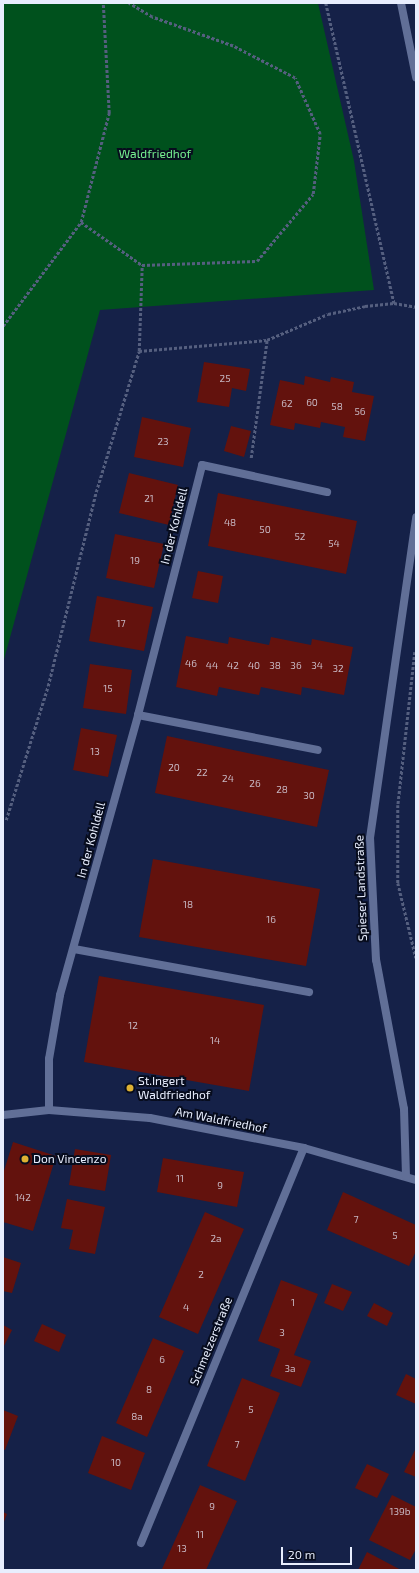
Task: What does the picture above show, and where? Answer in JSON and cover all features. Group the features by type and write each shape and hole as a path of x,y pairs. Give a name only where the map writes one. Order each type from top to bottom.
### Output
{"street":[{"path":"401,3 416,77"},
{"name":"In der Kohldell","path":"49,1110 49,1059 60,995 138,715 202,465 327,492"},
{"name":"Spieser Landstraße","path":"406,1176 404,1109 376,960 370,838 416,517"},
{"path":"138,715 318,750"},
{"path":"74,949 309,992"},
{"name":"Am Waldfriedhof","path":"3,1115 49,1110 150,1118 304,1148 406,1176"},
{"name":"Schmelzerstraße","path":"140,1542 304,1148"},
{"path":"406,1176 416,1180"}],"path":[{"path":"3,326 81,222 110,113 103,3"},
{"path":"81,222 142,266 257,261 313,194 320,134 295,78 234,46 152,17 128,3"},
{"path":"326,3 394,303"},
{"path":"6,820 48,686 96,492 139,351 142,266"},
{"path":"139,351 267,340 328,314 394,303 416,308"},
{"path":"248,475 267,340"},
{"path":"416,644 398,805 398,883 416,958"}],"green space":[{"name":"Waldfriedhof","path":"3,3 318,3 354,161 374,290 100,310 3,663"}],"building":[{"path":"204,362 250,369 246,391 232,388 229,407 197,402"},
{"path":"305,376 330,382 331,377 354,382 352,392 374,396 365,441 343,437 345,427 321,422 320,428 295,423 294,430 270,425 280,380 304,385"},
{"path":"142,417 191,428 183,467 134,457"},
{"path":"231,426 251,431 244,457 224,451"},
{"path":"129,473 178,485 169,525 119,513"},
{"path":"218,493 357,521 346,574 208,546"},
{"path":"115,534 164,544 154,588 106,578"},
{"path":"198,571 223,576 218,603 192,598"},
{"path":"97,596 153,607 144,651 89,641"},
{"path":"186,636 228,644 229,637 269,645 271,637 311,645 312,639 353,647 344,695 302,687 301,695 261,687 259,695 219,687 217,696 176,687"},
{"path":"90,664 132,670 126,714 83,708"},
{"path":"81,728 117,735 108,777 73,770"},
{"path":"167,736 329,770 317,827 155,793"},
{"path":"153,859 320,889 306,966 139,937"},
{"path":"99,976 264,1005 249,1091 84,1062"},
{"path":"13,1142 56,1156 33,1231 3,1222 3,1174"},
{"path":"75,1149 111,1155 105,1191 69,1185"},
{"path":"163,1158 244,1172 237,1207 157,1192"},
{"path":"343,1192 416,1225 416,1251 409,1266 327,1230"},
{"path":"67,1199 105,1207 95,1254 69,1249 73,1230 61,1228"},
{"path":"205,1212 244,1229 198,1334 159,1317"},
{"path":"3,1257 21,1263 12,1293 3,1291"},
{"path":"281,1280 318,1294 294,1355 311,1361 301,1387 270,1376 280,1349 258,1341"},
{"path":"332,1284 352,1292 343,1311 324,1303"},
{"path":"374,1303 393,1313 387,1326 367,1316"},
{"path":"42,1324 66,1335 59,1352 34,1341"},
{"path":"3,1325 12,1330 3,1348"},
{"path":"153,1338 184,1351 147,1437 116,1423"},
{"path":"406,1374 416,1379 416,1404 396,1395"},
{"path":"242,1378 280,1393 245,1481 207,1466"},
{"path":"3,1410 18,1416 5,1450 3,1449"},
{"path":"102,1436 145,1453 131,1490 88,1473"},
{"path":"416,1448 416,1477 404,1472"},
{"path":"367,1464 389,1474 377,1498 355,1488"},
{"path":"200,1485 237,1501 206,1570 162,1569"},
{"path":"392,1495 416,1507 416,1549 410,1560 369,1540"},
{"path":"3,1512 7,1514 3,1524"},
{"path":"367,1552 401,1570 358,1570"}],"place":[{"name":"St.Ingert Waldfriedhof","path":"130,1088"},
{"name":"Don Vincenzo","path":"25,1159"}]}
